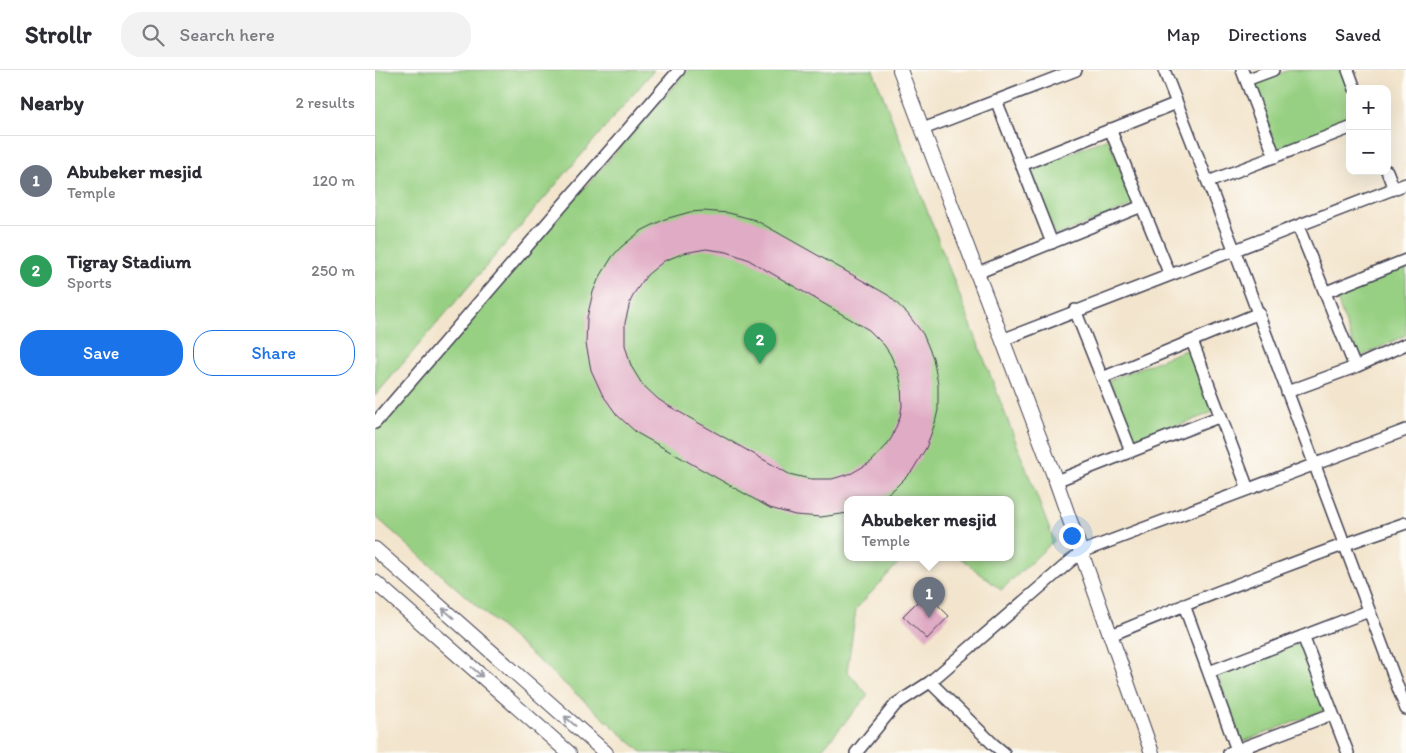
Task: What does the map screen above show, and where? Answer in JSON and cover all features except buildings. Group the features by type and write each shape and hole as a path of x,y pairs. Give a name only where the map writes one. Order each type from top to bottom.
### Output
{"street":[{"path":"375,423 679,70"},
{"path":"900,70 1056,481 1153,753"},
{"path":"923,130 1076,70"},
{"path":"1164,70 1259,313 1369,611 1402,688 1406,709"},
{"path":"1273,70 1244,75 1275,157"},
{"path":"1348,70 1354,85"},
{"path":"996,100 1052,243"},
{"path":"1022,165 1177,103"},
{"path":"1110,129 1170,275"},
{"path":"1208,182 1346,130"},
{"path":"1389,175 1394,189"},
{"path":"1002,340 1075,310 1406,184"},
{"path":"977,273 1142,206"},
{"path":"1298,226 1355,367"},
{"path":"1326,292 1406,260"},
{"path":"1075,310 1131,451"},
{"path":"1102,378 1259,313"},
{"path":"1192,341 1248,489"},
{"path":"1287,392 1355,367 1406,344"},
{"path":"1056,481 1221,416"},
{"path":"856,753 896,704 930,682 1081,552 1406,430"},
{"path":"1111,635 1344,544 1406,523"},
{"path":"375,549 606,753"},
{"path":"375,582 569,753"},
{"path":"1184,605 1209,672 1233,751 1332,714"},
{"path":"1209,672 1369,611"},
{"path":"1303,636 1347,753"},
{"path":"930,682 1004,753"}],"green space":[{"path":"375,70 654,70 375,396"},
{"path":"688,70 873,70 1054,541 1001,590 964,561 1014,561 1014,496 844,496 844,561 900,561 856,609 847,671 868,695 819,753 643,753 375,516 375,431 514,268"},
{"path":"1289,70 1343,70 1349,85 1346,85 1346,124 1277,151 1252,84"},
{"path":"1108,138 1134,205 1055,236 1029,169"},
{"path":"1406,267 1406,335 1358,358 1335,294"},
{"path":"1188,349 1213,412 1133,444 1109,380"},
{"path":"1300,643 1325,710 1242,742 1217,675"}],"place":[{"name":"Tigray Stadium","path":"760,364"},
{"name":"Abubeker mesjid","path":"929,618"}]}
